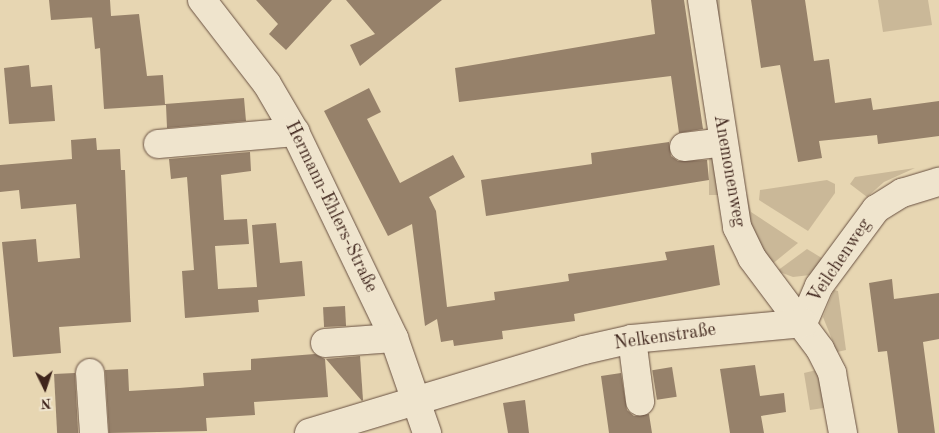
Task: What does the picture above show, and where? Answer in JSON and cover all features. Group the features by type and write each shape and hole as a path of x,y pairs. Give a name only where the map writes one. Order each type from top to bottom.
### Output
{"street":[{"name":"Hermann-Ehlers-Straße","path":"202,0 267,84 295,132 394,338 427,433"},
{"name":"Anemonenweg","path":"702,0 737,227 752,258 803,323"},
{"path":"158,144 295,132"},
{"path":"684,148 723,142"},
{"name":"Veilchenweg","path":"803,323 820,286 876,209 902,193 939,182"},
{"path":"803,323 832,373 843,433"},
{"name":"Nelkenstraße","path":"309,433 416,402 507,370 632,340 803,323"},
{"path":"325,343 394,338"},
{"path":"632,340 640,401"},
{"path":"90,374 94,433"}],"shaded area":[{"path":"709,0 720,0 720,195 709,195"},
{"path":"878,0 928,0 932,25 883,32"},
{"path":"915,168 884,182 867,197 850,184 855,177"},
{"path":"827,180 835,184 835,193 808,231 759,200 760,190"},
{"path":"747,194 751,212 798,243 771,265 757,246 741,195"},
{"path":"807,249 825,260 810,275 793,277 777,271"},
{"path":"834,290 838,291 846,350 837,352 823,317"},
{"path":"821,369 830,407 810,410 804,373"}],"building":[{"path":"49,0 110,0 111,16 139,14 147,76 163,75 165,104 244,98 246,121 167,128 166,105 104,109 100,48 95,49 92,17 51,20"},
{"path":"256,0 332,0 286,50 269,34 278,24"},
{"path":"346,0 442,0 360,66 350,45 375,34"},
{"path":"651,0 684,0 703,129 679,133 671,76 459,102 455,68 655,34"},
{"path":"751,0 805,0 814,61 829,59 835,103 871,98 873,110 939,101 939,136 878,144 877,135 819,141 822,158 798,162 780,65 761,68"},
{"path":"29,65 31,87 52,85 55,121 9,124 4,68"},
{"path":"369,88 381,112 367,119 400,183 453,155 465,177 429,197 436,211 447,307 495,300 494,292 569,281 568,274 667,260 665,252 714,245 720,285 574,314 575,321 502,331 503,339 454,346 453,340 441,342 437,319 425,326 412,224 388,236 324,111"},
{"path":"96,138 97,150 120,149 121,170 125,170 131,322 59,327 61,353 13,357 2,242 36,239 38,262 80,258 76,204 21,209 19,190 0,192 0,165 72,159 71,140"},
{"path":"669,142 671,156 678,161 707,160 709,180 486,216 481,180 592,164 591,153"},
{"path":"250,152 251,171 221,175 224,220 247,219 249,244 215,246 218,289 257,287 252,225 276,223 280,263 302,261 305,296 258,300 259,312 185,318 182,271 194,270 187,177 171,179 169,159"},
{"path":"892,279 894,299 939,293 939,339 923,342 935,433 898,433 887,351 878,352 869,283"},
{"path":"345,306 346,326 324,327 323,307"},
{"path":"315,354 325,359 328,397 254,402 255,415 206,418 207,431 109,433 105,370 128,369 129,391 179,388 204,386 203,373 251,370 251,359"},
{"path":"360,356 363,400 362,401 326,359"},
{"path":"755,365 760,396 784,393 786,412 761,416 764,433 730,433 720,369"},
{"path":"672,367 677,397 657,400 652,370"},
{"path":"75,373 78,433 57,433 54,374"},
{"path":"621,373 627,410 634,416 649,414 652,433 609,433 601,376"},
{"path":"525,400 529,433 508,433 503,403"}]}
